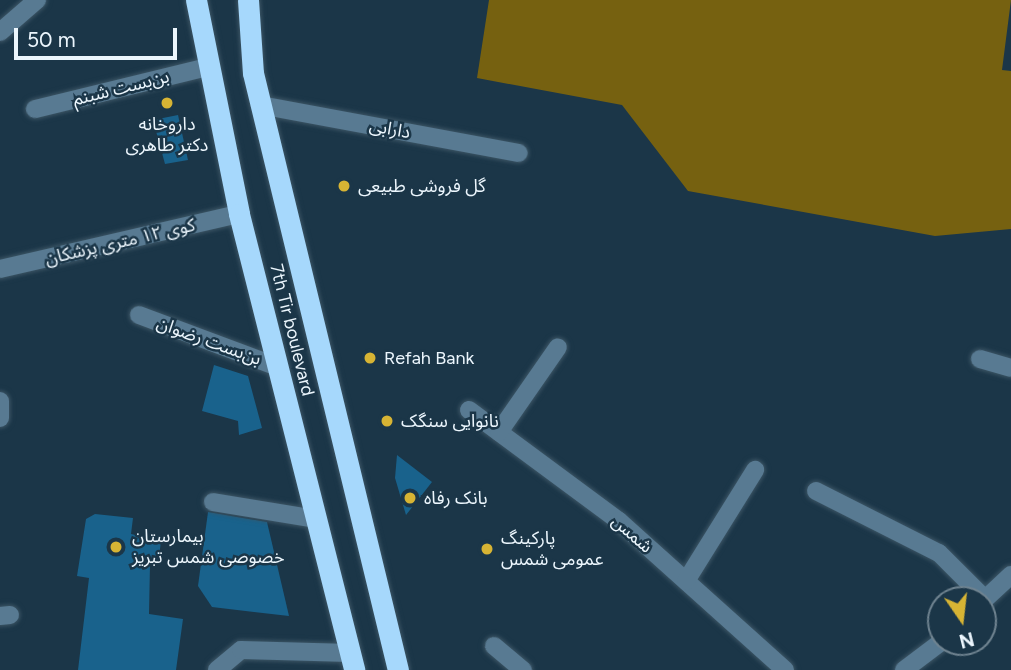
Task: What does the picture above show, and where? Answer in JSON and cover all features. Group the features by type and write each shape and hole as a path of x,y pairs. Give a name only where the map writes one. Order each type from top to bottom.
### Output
{"highway":[{"name":"7th Tir boulevard","path":"196,0 206,67 239,214 352,662"},
{"name":"7th Tir boulevard","path":"248,0 260,105 398,670"}],"street":[{"path":"0,32 37,0"},
{"name":"بن‌بست شبنم","path":"35,109 206,67"},
{"name":"دارابی","path":"260,105 519,153"},
{"name":"کوی ۱۲ متری پزشکان","path":"0,269 239,214"},
{"name":"بن‌بست رضوان","path":"139,315 278,367"},
{"path":"499,432 558,347"},
{"path":"980,359 1011,368"},
{"path":"0,401 0,418"},
{"name":"شمس","path":"469,410 619,521 785,670"},
{"path":"686,581 755,470"},
{"path":"816,491 939,553 971,586"},
{"path":"213,502 316,519"},
{"path":"997,588 1011,575"},
{"path":"494,646 523,670"},
{"path":"217,670 241,650 352,662"},
{"path":"904,670 927,653"}],"shaded area":[{"path":"489,0 1011,0 1002,70 1011,71 1011,229 935,236 688,191 622,105 477,78"}],"building":[{"path":"178,115 188,160 165,164 153,120"},
{"path":"214,365 248,376 262,428 239,435 238,421 202,411"},
{"name":"بانک رفاه","path":"397,455 432,482 406,515 395,478"},
{"path":"208,512 267,522 289,616 212,607 198,586"},
{"path":"95,514 133,518 131,534 161,541 158,565 150,565 149,614 183,619 176,670 78,670 89,578 77,576 86,519"}],"place":[{"name":"داروخانه دکتر طاهری","path":"167,103"},
{"name":"گل فروشی طبیعی","path":"344,186"},
{"name":"Refah Bank","path":"370,358"},
{"name":"نانوایی سنگک","path":"387,421"},
{"name":"بانک رفاه","path":"410,498"},
{"name":"بیمارستان خصوصی شمس تبریز","path":"116,547"},
{"name":"پارکینگ عمومی شمس","path":"487,549"}]}
